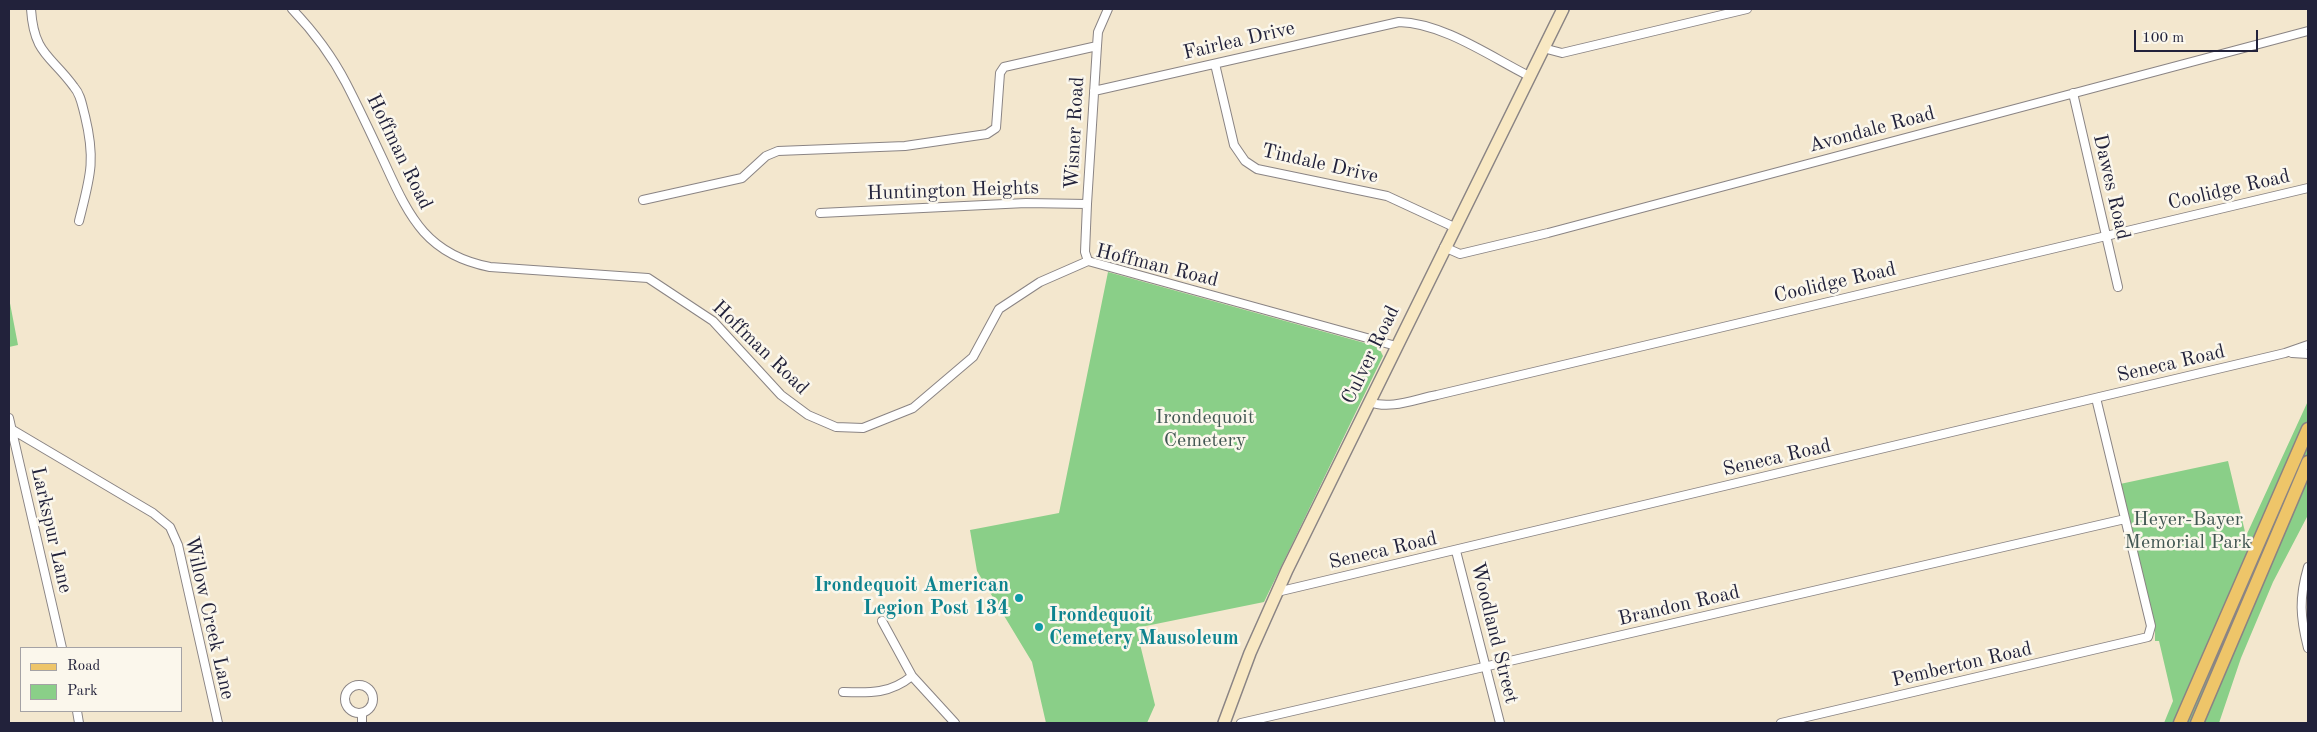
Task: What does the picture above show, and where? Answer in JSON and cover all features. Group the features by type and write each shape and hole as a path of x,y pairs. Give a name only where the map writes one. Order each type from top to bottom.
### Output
{"main road":[{"name":"Culver Road","path":"1224,723 1277,592 1444,247 1476,187 1563,9"},
{"path":"2180,723 2308,429"},
{"path":"2197,723 2308,462"}],"street":[{"path":"31,9 34,32 42,51 78,94 91,142 92,166 79,221"},
{"name":"Hoffman Road","path":"292,9 317,37 345,80 404,207 431,241 446,252 466,261 490,267 648,278 713,321 781,395 808,415 836,427 863,428 913,408 973,357 999,309 1040,282 1088,261 1396,346"},
{"name":"Wisner Road","path":"1088,261 1086,252 1087,204 1098,32 1108,9"},
{"path":"1543,48 1562,53 1747,9"},
{"name":"Fairlea Drive","path":"1094,91 1392,22 1425,25 1529,76"},
{"name":"Avondale Road","path":"1444,247 1460,254 1469,253 2308,31"},
{"path":"643,200 742,178 766,156 778,151 905,146 987,134 996,128 1000,73 1004,67 1097,46"},
{"name":"Tindale Drive","path":"1215,64 1234,145 1251,166 1271,173 1387,196 1454,227"},
{"name":"Dawes Road","path":"2073,94 2118,287"},
{"name":"Coolidge Road","path":"1369,402 1389,405 1427,397 2308,188"},
{"name":"Huntington Heights","path":"820,213 1026,203 1087,204"},
{"name":"Seneca Road","path":"1277,592 2285,354 2308,345"},
{"name":"Seneca Road","path":"2285,354 2308,354"},
{"path":"2096,398 2125,519"},
{"name":"Larkspur Lane","path":"9,418 62,647"},
{"name":"Willow Creek Lane","path":"12,429 152,513 170,527 178,545 218,723"},
{"name":"Pemberton Road","path":"1782,723 2148,637 2151,626 2125,519"},
{"name":"Brandon Road","path":"1241,723 2125,519"},
{"name":"Woodland Street","path":"1456,551 1500,723"},
{"path":"2308,567 2301,592 2303,629 2308,648"},
{"path":"882,621 912,676 955,723"},
{"path":"843,692 882,693 896,687 912,676"},
{"path":"362,712 362,723"}],"green space":[{"name":"Irondequoit Cemetery","path":"1108,272 1372,345 1379,348 1383,356 1264,602 1136,628 1155,705 1147,723 1046,723 1032,662 977,571 970,530 1059,513"},
{"path":"9,298 18,345 9,347"},
{"name":"Heyer-Bayer Memorial Park","path":"2308,401 2308,515 2273,582 2241,658 2219,723 2164,723 2173,701 2159,641 2155,641 2155,630 2120,484 2228,461 2246,536"}],"place":[{"name":"Irondequoit American Legion Post 134","path":"1019,598"},
{"name":"Irondequoit Cemetery Mausoleum","path":"1039,627"}]}
